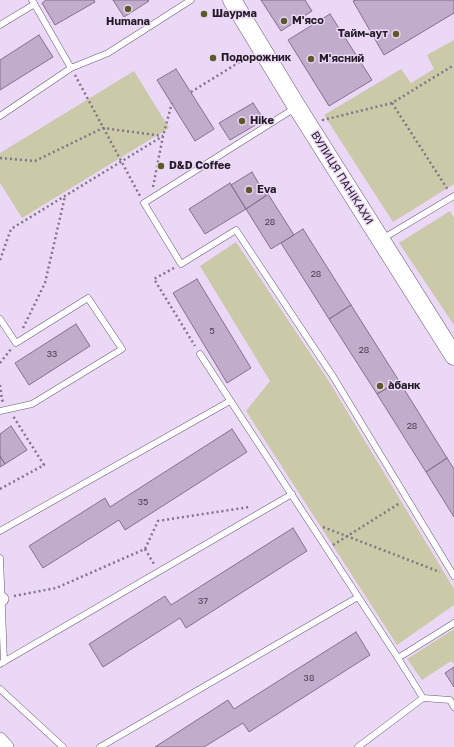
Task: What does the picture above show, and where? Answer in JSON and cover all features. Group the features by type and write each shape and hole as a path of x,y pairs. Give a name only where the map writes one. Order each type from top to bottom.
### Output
{"street":[{"name":"ВУЛИЦЯ ПАНІКАХИ","path":"232,0 297,107 454,356"},
{"path":"0,739 7,747"}],"lane":[{"path":"0,116 71,68 108,53 192,0"},
{"path":"0,25 32,2 71,68"},
{"path":"297,107 144,203 181,264 236,230 334,378 454,576"},
{"path":"380,240 453,196"},
{"path":"0,319 16,344 88,298 122,349 32,404 0,411"},
{"path":"200,354 423,698"},
{"path":"0,531 230,401"},
{"path":"0,558 2,663 292,494"},
{"path":"100,747 358,597"},
{"path":"398,658 454,622"},
{"path":"0,689 63,747"},
{"path":"358,747 423,698 450,700 454,707"}],"path":[{"path":"191,92 242,60"},
{"path":"319,114 324,120 392,103 454,65"},
{"path":"71,68 144,203"},
{"path":"151,199 163,136 172,103"},
{"path":"392,103 453,196"},
{"path":"0,158 35,161 103,128 163,136"},
{"path":"0,260 11,229 163,136"},
{"path":"0,363 16,344 45,284 66,196"},
{"path":"181,264 154,279 200,354"},
{"path":"0,385 2,400 44,465 0,489"},
{"path":"327,549 408,499"},
{"path":"1,599 56,588 145,549 158,521 252,507"},
{"path":"310,522 447,574"},
{"path":"145,549 158,572"}],"green space":[{"path":"454,40 454,184 393,222 324,115 401,69 411,83 434,69 427,55"},
{"path":"134,71 169,128 22,218 0,183 0,153"},
{"path":"450,211 454,218 454,325 399,243"},
{"path":"236,242 330,383 454,589 454,605 397,645 246,411 270,381 200,266"},
{"path":"454,629 454,664 451,661 422,680 407,659"}],"building":[{"path":"46,0 94,0 95,2 55,25 42,3"},
{"name":"Humana","path":"113,0 148,0 149,1 124,17"},
{"path":"261,0 305,0 312,11 281,31"},
{"name":"Тайм-аут","path":"454,0 454,13 384,55 353,1"},
{"path":"330,14 372,80 329,106 288,40"},
{"path":"39,35 53,57 0,90 0,60"},
{"path":"176,69 214,129 195,141 157,80"},
{"name":"Hike","path":"253,103 264,120 230,140 219,123"},
{"name":"Eva","path":"252,172 266,196 246,209 231,185"},
{"path":"230,183 246,209 205,234 189,209"},
{"path":"268,194 294,235 271,249 246,209"},
{"path":"303,229 351,305 329,319 281,243"},
{"path":"197,279 251,368 227,383 173,293"},
{"path":"351,305 399,381 377,394 329,319"},
{"path":"76,324 90,346 29,385 15,363"},
{"path":"399,381 447,458 426,472 377,394"},
{"path":"11,426 27,450 5,464 0,456 0,434"},
{"path":"232,429 247,452 125,530 119,520 43,568 29,546 105,498 110,507"},
{"path":"0,456 5,464 0,467"},
{"path":"447,458 454,469 454,517 426,472"},
{"path":"293,528 307,551 186,628 180,618 103,667 89,644 165,596 171,605"},
{"path":"356,632 370,655 249,732 243,723 204,747 155,747 228,700 234,709"},
{"path":"454,667 454,687 445,673"}],"place":[{"name":"Humana","path":"128,9"},
{"name":"Шаурма","path":"204,14"},
{"name":"М'ясо","path":"284,21"},
{"name":"Тайм-аут","path":"396,34"},
{"name":"Подорожник","path":"213,58"},
{"name":"М'ясний","path":"311,59"},
{"name":"Hike","path":"242,121"},
{"name":"D&D Coffee","path":"161,166"},
{"name":"Eva","path":"249,190"},
{"name":"а̀банк","path":"380,386"}]}
